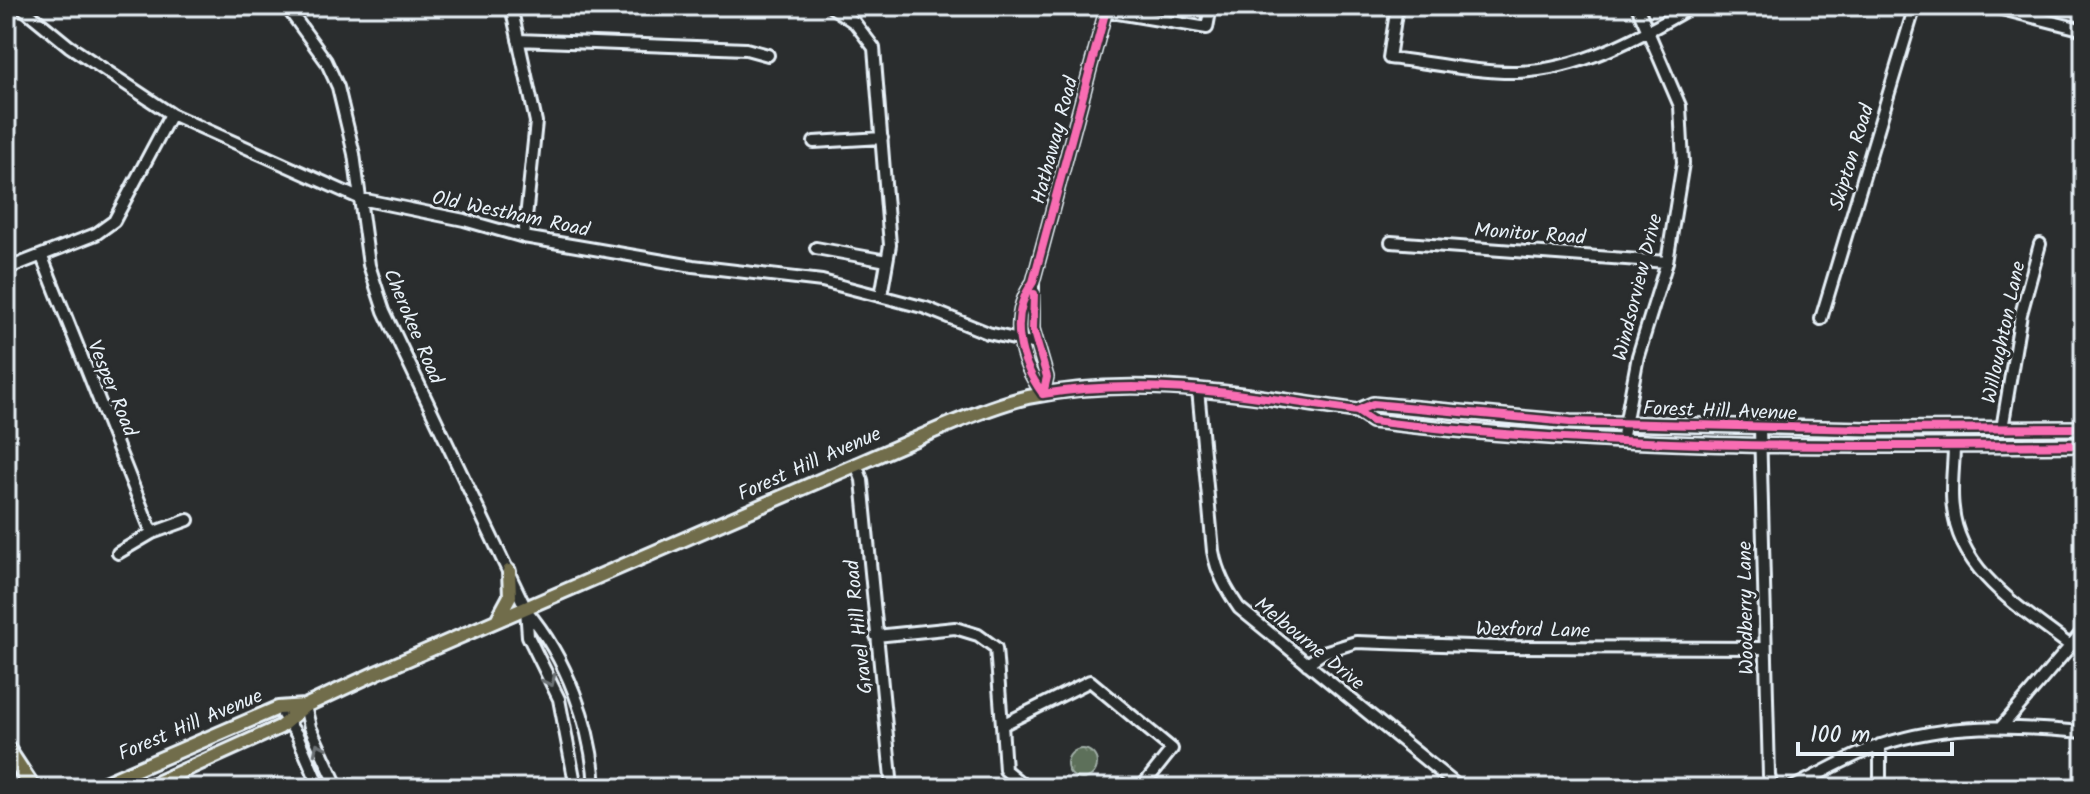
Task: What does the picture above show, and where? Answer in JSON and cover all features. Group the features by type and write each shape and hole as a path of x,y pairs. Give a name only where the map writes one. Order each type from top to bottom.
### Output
{"highway":[{"path":"6,747 33,788"}],"main road":[{"name":"Forest Hill Avenue","path":"145,788 280,727 305,706 495,622 971,415 1043,394 1113,386 1198,389 1357,411 1372,421 1447,430 1622,441 1760,445 2084,445"},
{"name":"Forest Hill Avenue","path":"1357,411 1373,404 1529,420 1760,427 2084,428"},
{"path":"495,622 510,596 509,571"},
{"name":"Forest Hill Avenue","path":"93,788 278,708 305,706"}],"street":[{"name":"Old Westham Road","path":"20,6 69,46 171,114 361,199 464,220 524,237 693,266 822,281 943,313 988,333 1036,344"},
{"name":"Cherokee Road","path":"286,6 326,61 338,87 361,199 369,265 384,311 526,609 541,627 570,686 588,738 595,788"},
{"path":"511,6 536,122 524,237"},
{"path":"830,6 855,23 874,48 890,245 881,296"},
{"path":"1107,8 1207,28 1211,6"},
{"path":"1397,6 1389,58 1517,72 1580,60 1615,48 1648,33 1693,6"},
{"name":"Windsorview Drive","path":"1622,441 1638,356 1667,262 1683,163 1680,106 1637,6"},
{"name":"Skipton Road","path":"1821,319 1915,6"},
{"path":"1990,6 2084,30"},
{"name":"Hathaway Road","path":"1043,394 1047,377 1032,321 1033,282 1107,8"},
{"path":"518,40 746,49 768,55"},
{"path":"6,269 96,234 114,221 171,114"},
{"path":"814,142 882,138"},
{"name":"Monitor Road","path":"1391,242 1667,262"},
{"name":"Willoughton Lane","path":"2002,429 2014,350 2040,244"},
{"path":"816,248 887,261"},
{"name":"Vesper Road","path":"42,257 152,533"},
{"name":"Hathaway Road","path":"1033,282 1023,296 1018,317 1019,340 1033,380 1043,394"},
{"name":"Melbourne Drive","path":"1198,389 1204,474 1217,572 1239,608 1460,788"},
{"name":"Woodberry Lane","path":"1760,427 1764,648 1772,788"},
{"path":"1954,446 1952,508 1960,542 1989,582 2069,645"},
{"name":"Gravel Hill Road","path":"856,464 862,480 892,788"},
{"path":"118,553 152,533 188,520"},
{"name":"Cherokee Road","path":"526,609 528,636 559,699 576,788"},
{"path":"876,636 955,628 978,635 996,648 1005,770 1027,788"},
{"path":"2003,725 2084,630"},
{"name":"Wexford Lane","path":"1307,664 1324,652 1356,642 1498,647 1764,648"},
{"path":"1002,725 1090,681 1172,749 1141,788"},
{"path":"305,706 310,727 338,788"},
{"path":"278,708 297,735 320,788"},
{"path":"1791,788 1880,745 1940,730 2003,725 2084,732"},
{"path":"1880,745 1880,788"}],"green space":[{"path":"1082,749 1093,753 1097,764 1093,775 1082,779 1071,775 1067,764 1071,753"}],"cycle path":[{"path":"1043,394 1023,353 1019,324 1021,310 1033,282 1107,6"},
{"path":"1034,294 1033,329 1047,377 1043,394"},
{"path":"1043,394 1122,387 1200,390 1357,411 1372,421 1639,442 1817,446 2084,445"},
{"path":"1357,411 1373,404 1570,422 1868,429 2084,428"}]}
